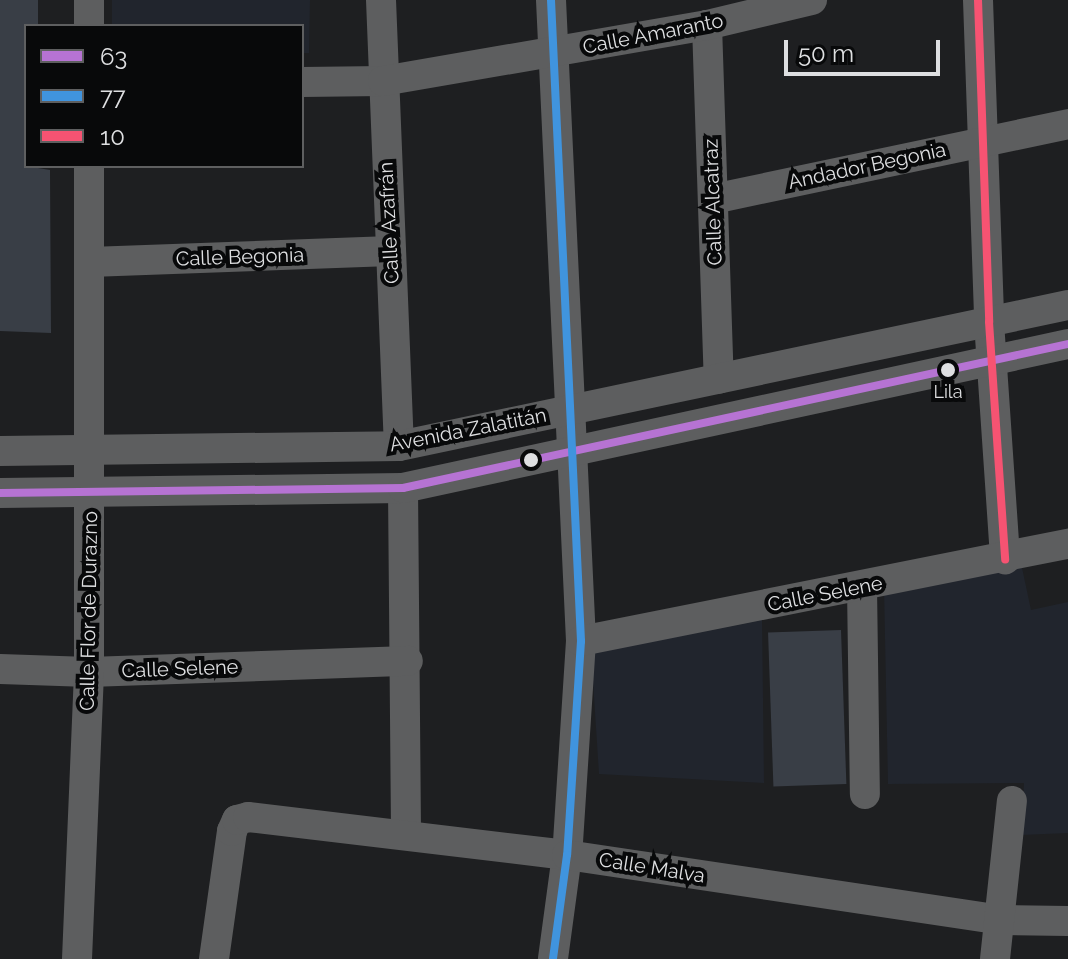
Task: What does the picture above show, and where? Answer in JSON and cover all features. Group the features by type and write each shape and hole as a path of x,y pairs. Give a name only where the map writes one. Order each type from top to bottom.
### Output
{"street":[{"path":"89,0 89,24"},
{"name":"Calle Azafrán","path":"381,0 399,446"},
{"path":"551,0 551,53 574,454 581,641 567,855 553,959"},
{"name":"Calle Amaranto","path":"304,82 383,81 707,25 812,0"},
{"path":"978,0 989,322 1005,559"},
{"name":"Calle Alcatraz","path":"707,25 719,379"},
{"name":"Andador Begonia","path":"713,199 1068,124"},
{"name":"Calle Flor de Durazno","path":"77,959 89,672 92,450 89,168"},
{"name":"Calle Begonia","path":"90,262 391,251"},
{"name":"Avenida Zalatitán","path":"0,451 399,446 1068,305"},
{"path":"0,493 403,488 574,454 1068,344"},
{"path":"403,488 408,661 406,835"},
{"name":"Calle Selene","path":"581,641 1005,559 1068,544"},
{"path":"862,587 865,794"},
{"name":"Calle Selene","path":"0,669 89,672 408,661"},
{"path":"995,959 1012,801"},
{"name":"Calle Malva","path":"214,959 237,820 248,817 567,855 1000,920 1068,921"}],"shaded area":[{"path":"112,0 310,0 309,53 304,53 304,24 112,24"},
{"path":"1021,563 1031,610 1068,602 1068,833 1021,835 1024,783 888,784 884,588"},
{"path":"762,617 764,783 599,774 591,650"}],"building":[{"path":"0,0 38,0 38,24 24,24 24,168 50,170 51,333 0,331"},
{"path":"841,630 846,784 773,786 768,633"}],"transit line":[{"name":"77","path":"551,0 581,641 567,855 553,959"},
{"name":"10","path":"978,0 989,322 1005,559"},
{"name":"63","path":"0,493 403,488 1068,344"}],"place":[{"name":"Lila","path":"948,370"}]}
